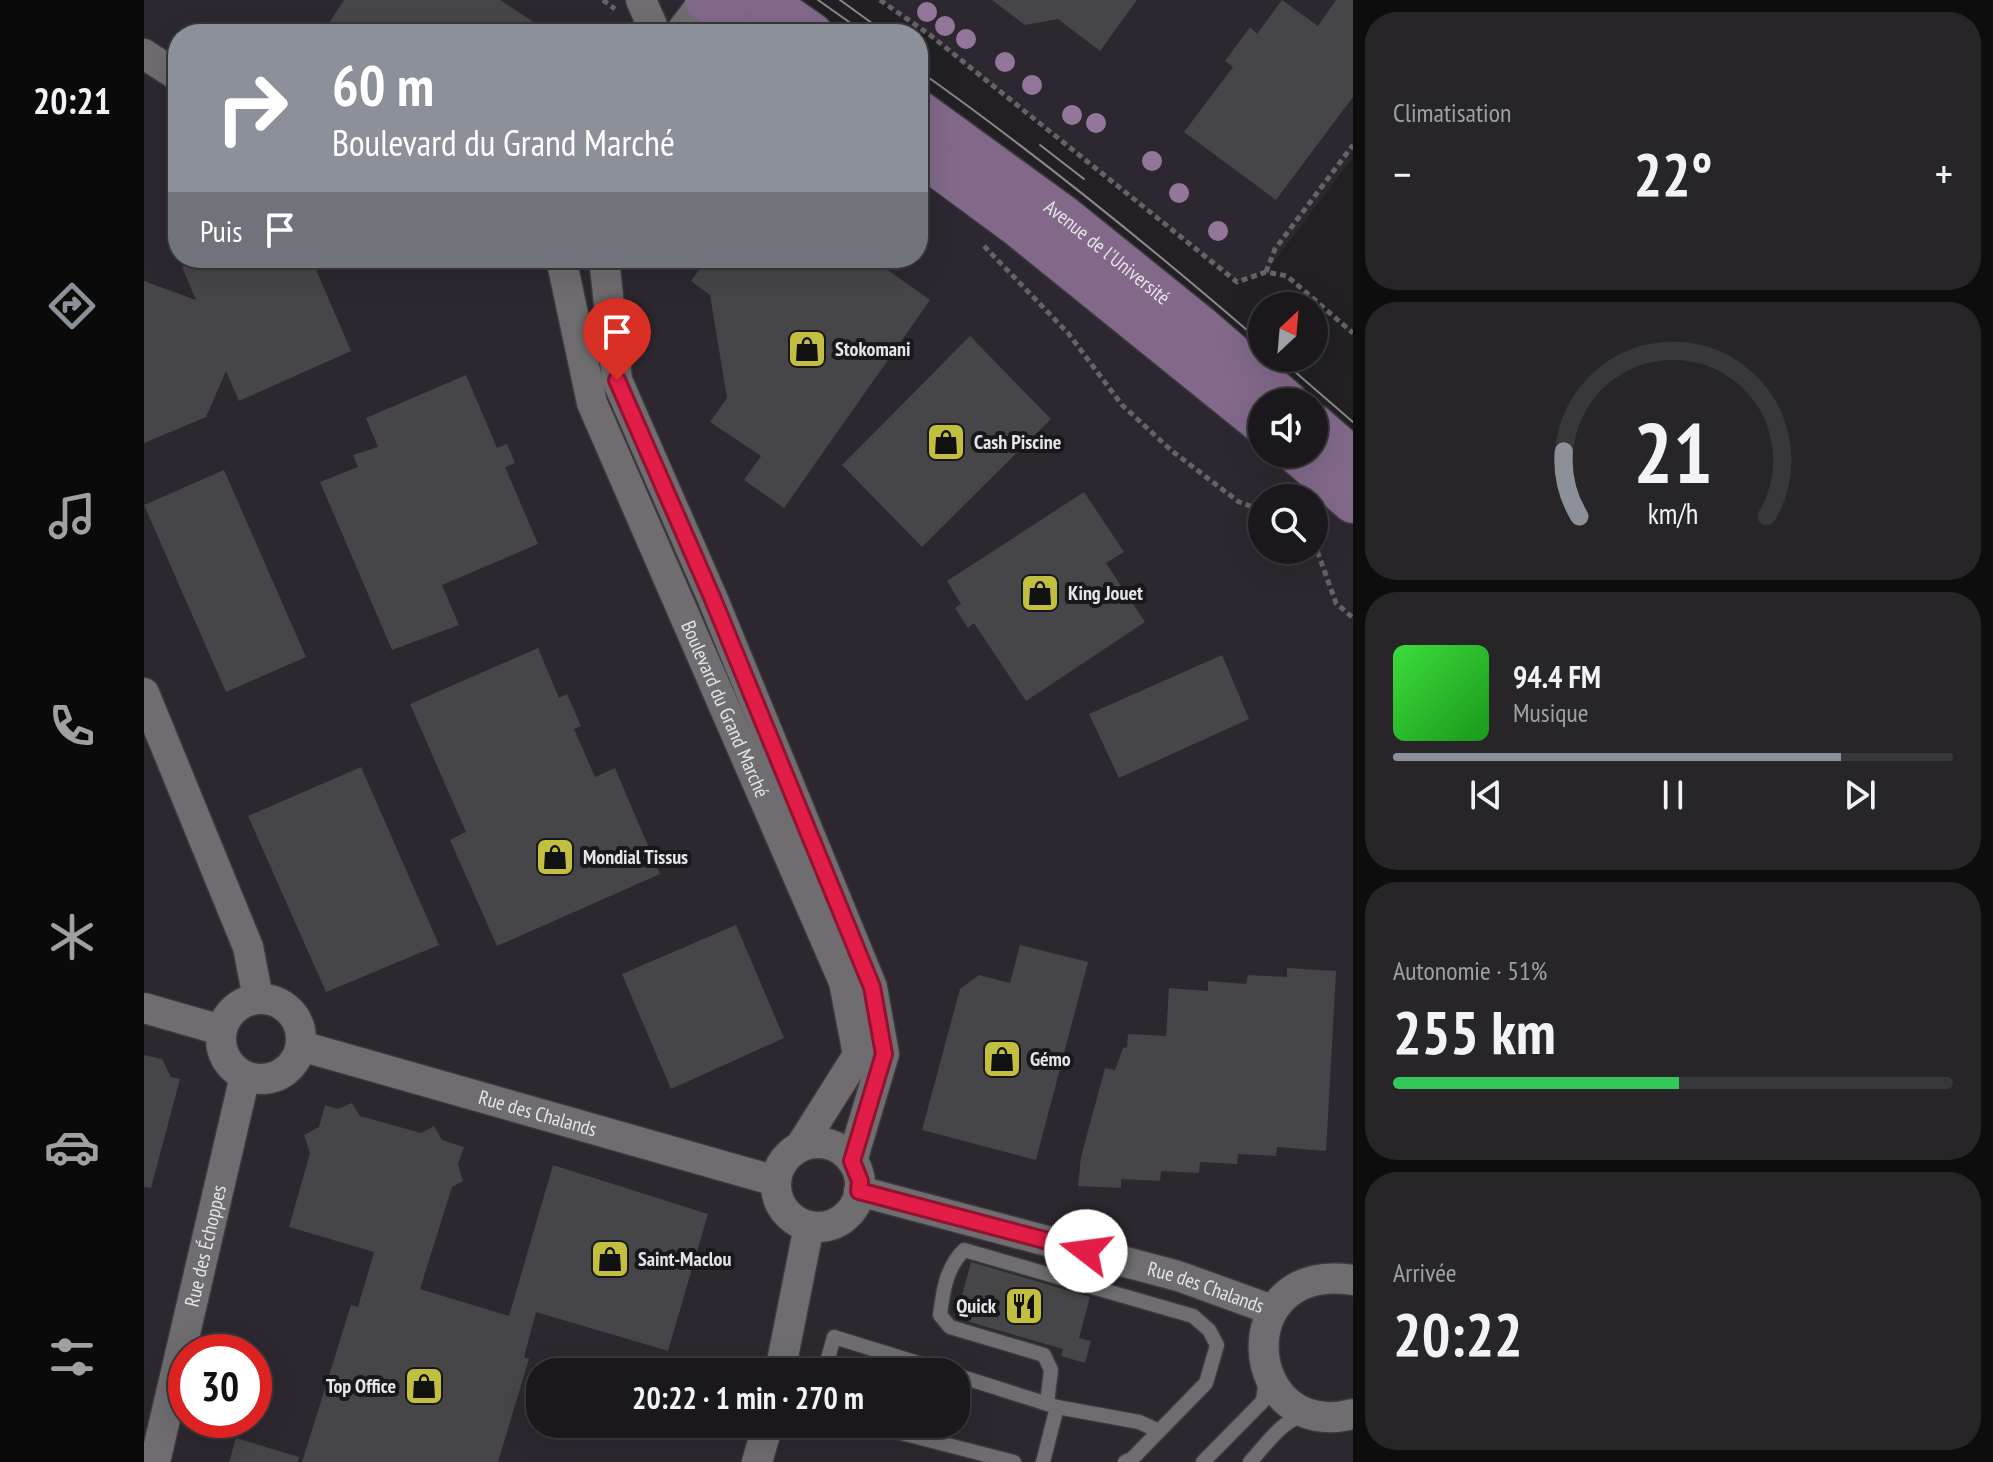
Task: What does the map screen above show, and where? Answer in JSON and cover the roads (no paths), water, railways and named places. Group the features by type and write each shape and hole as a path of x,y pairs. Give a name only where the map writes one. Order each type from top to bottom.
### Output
{"main road":[{"path":"734,14 773,24"},
{"name":"Avenue de l'Université","path":"928,118 1064,217 1271,388"},
{"name":"Avenue de l'Université","path":"928,159 1017,225 1248,412"},
{"path":"1328,437 1353,459"},
{"path":"1314,468 1353,502"}],"street":[{"path":"641,0 652,24"},
{"path":"706,24 734,14"},
{"path":"144,54 168,70"},
{"name":"Boulevard du Grand Marché","path":"563,268 592,403 844,982 858,1055 800,1147"},
{"name":"Boulevard du Grand Marché","path":"605,268 617,380 712,597 872,987 884,1054 852,1161"},
{"path":"144,693 248,947 258,998"},
{"path":"258,998 271,999 291,1012 298,1023 301,1046 297,1058 280,1075 256,1079 233,1069 220,1044 221,1030 234,1008 258,998"},
{"path":"144,1008 221,1030"},
{"name":"Rue des Chalands","path":"301,1046 776,1181"},
{"name":"Rue des Échoppes","path":"155,1462 245,1076"},
{"path":"813,1143 828,1144 852,1161 860,1181 859,1191 850,1212 841,1220 820,1227 809,1226 788,1214 781,1204 776,1181 780,1167 788,1156 800,1147 813,1143"},
{"name":"Rue des Chalands","path":"859,1191 1178,1276 1272,1310"},
{"path":"783,1358 809,1226"},
{"path":"1352,1417 1311,1415 1292,1406 1266,1373 1262,1352 1264,1330 1272,1310 1288,1292 1308,1281 1331,1277 1353,1280"},
{"path":"757,1462 764,1438"}],"lane":[{"path":"1043,1462 1052,1405 1051,1370 1044,1355 950,1327 940,1315 952,1262 964,1250 1193,1316 1209,1330 1217,1345 1206,1383 1132,1459 1125,1462"},
{"path":"828,1358 834,1337 886,1358"},
{"path":"1203,1462 1263,1401 1266,1373"},
{"path":"970,1379 1052,1405 1139,1422 1159,1431"},
{"path":"1250,1462 1290,1421 1298,1416 1311,1415"},
{"path":"928,1438 1014,1462"}],"tram line":[{"path":"818,0 852,24"},
{"path":"840,0 873,24"},
{"path":"928,77 1093,202 1248,331"},
{"path":"1040,145 1084,179"},
{"path":"1295,372 1353,422"}],"place":[{"name":"Stokomani","path":"807,349"},
{"name":"Cash Piscine","path":"946,442"},
{"name":"King Jouet","path":"1040,593"},
{"name":"Mondial Tissus","path":"555,857"},
{"name":"Gémo","path":"1002,1059"},
{"name":"Saint-Maclou","path":"610,1259"},
{"name":"Quick","path":"1024,1306"},
{"name":"Top Office","path":"424,1386"}]}
